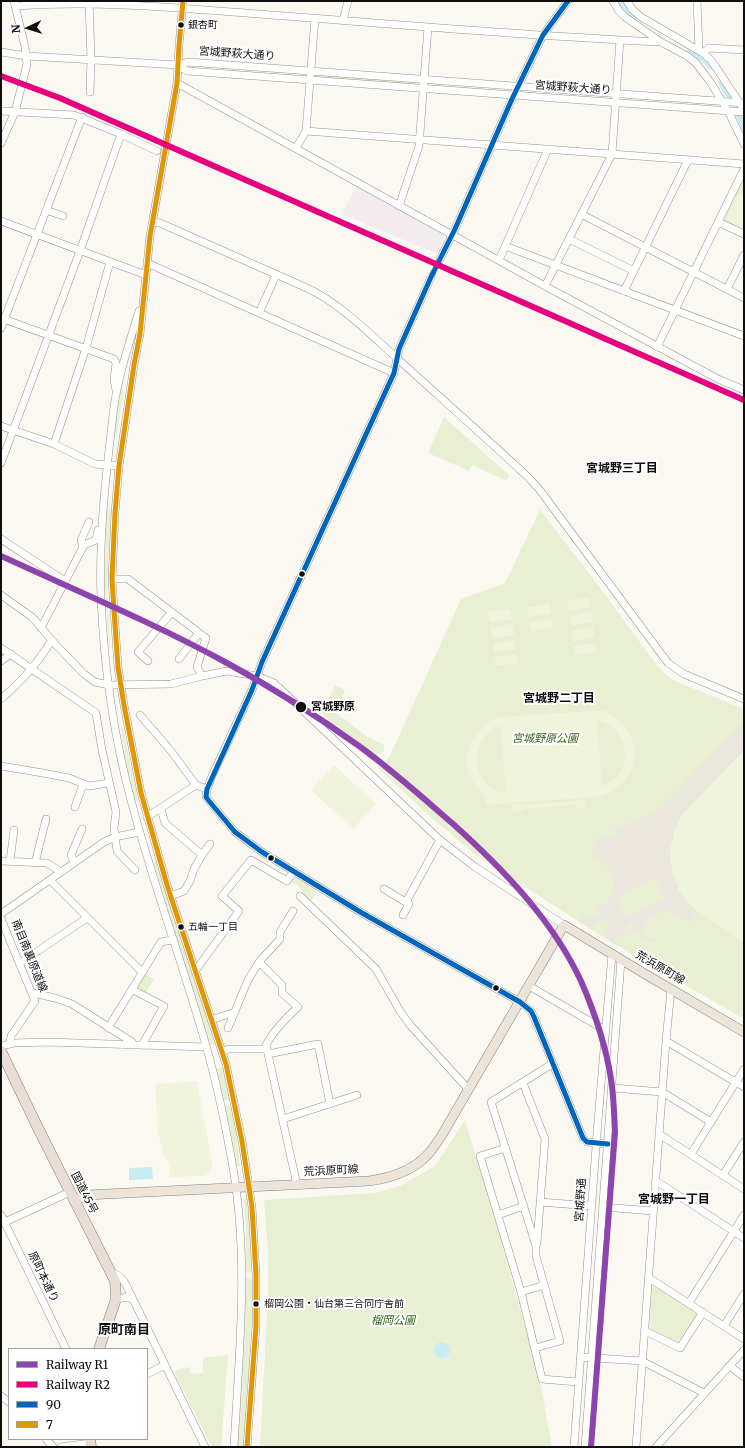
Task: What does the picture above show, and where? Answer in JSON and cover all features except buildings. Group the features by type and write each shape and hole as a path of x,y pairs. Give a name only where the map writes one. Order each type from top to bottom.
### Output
{"highway":[{"name":"国道45号","path":"1,1051 37,1126 112,1273 116,1285 116,1299 99,1348"}],"main road":[{"name":"荒浜原町線","path":"72,1196 369,1181 381,1180 404,1171 420,1162 430,1153 442,1135 564,925 744,1032"}],"street":[{"path":"343,20 348,1"},
{"path":"440,259 518,86 543,35 568,1"},
{"path":"613,1 625,17 661,42 687,56 696,64 704,73 722,101 744,144"},
{"path":"626,1 641,17 701,51 711,60 742,103 744,112"},
{"path":"697,1 701,51"},
{"path":"1,143 15,112 27,64 27,56 15,4 89,2 183,4 315,18 428,27 661,42"},
{"path":"89,2 91,59 90,92"},
{"path":"183,4 177,83 153,222 147,263 140,334 119,466 112,579 121,685 134,764 147,817 171,896 222,1051 237,1114 249,1187 256,1275 256,1326 247,1447"},
{"path":"296,148 306,131 315,18"},
{"path":"398,206 419,146 428,27"},
{"path":"545,286 612,154 620,40"},
{"path":"701,51 709,48 744,50"},
{"path":"1,52 27,56 178,65"},
{"name":"宮城野萩大通り","path":"178,65 188,62 311,70 742,103"},
{"name":"宮城野萩大通り","path":"178,65 187,71 744,112"},
{"path":"177,83 398,206 657,347 718,379 744,390"},
{"path":"1,111 74,115 120,134 157,152"},
{"path":"1,328 3,319 82,118"},
{"path":"306,131 744,164"},
{"path":"1,462 80,251 120,134"},
{"path":"499,260 548,149"},
{"path":"624,291 688,160"},
{"path":"657,347 744,169"},
{"path":"46,210 63,216"},
{"path":"581,214 744,298"},
{"path":"1,220 146,275"},
{"path":"153,222 160,223 318,294 332,302 398,359 528,477 539,489 668,663 684,674 744,699"},
{"path":"718,222 744,234"},
{"path":"569,239 634,271"},
{"path":"505,246 744,336"},
{"path":"727,289 744,255"},
{"path":"54,444 86,348 110,262"},
{"path":"147,263 394,373"},
{"path":"259,313 276,275"},
{"path":"431,277 399,349 394,373 262,662 252,690 207,789 206,797 235,832 262,852 362,913 520,1002 531,1011 583,1138 587,1142 608,1144"},
{"path":"101,597 103,508 116,394 123,364 144,293"},
{"path":"3,319 114,359 116,362 114,380 116,394"},
{"path":"1,426 54,444 95,464 119,466"},
{"path":"41,628 84,545 96,540 98,521 103,508"},
{"path":"83,548 81,540 89,522"},
{"path":"1,539 65,581"},
{"path":"83,548 94,547 97,551 97,576 101,597 109,685 124,771 139,832 206,1047 224,1117 236,1188 239,1210 242,1275 241,1333 234,1447"},
{"path":"112,579 128,579 206,638 197,667 202,676"},
{"path":"1,595 32,617 84,674 96,682 109,685 171,684 227,671 257,676 274,683 440,840 475,867 564,925"},
{"path":"148,661 138,652 172,612"},
{"path":"179,659 199,633"},
{"path":"1,699 15,688 32,669 52,640"},
{"path":"1,648 96,713 102,750 116,812 114,828 117,851 135,870"},
{"path":"1,661 11,654"},
{"path":"140,715 172,751 196,785 207,789"},
{"path":"1,766 69,778 90,786 109,783"},
{"path":"75,807 83,784"},
{"path":"147,817 196,785"},
{"path":"161,809 165,823 202,855"},
{"path":"35,863 46,819"},
{"path":"74,862 71,855 82,829"},
{"path":"10,861 14,830"},
{"path":"1,914 104,842 115,837 139,832"},
{"path":"406,902 440,840"},
{"path":"171,896 184,891 190,881 194,869 210,844"},
{"path":"195,971 239,911 222,896 251,860 287,881 294,871"},
{"path":"1,861 47,863 61,872"},
{"path":"50,880 142,972"},
{"path":"384,889 409,904 403,915"},
{"path":"300,896 376,969 400,1011 410,1025 469,1090"},
{"path":"228,1028 248,980 259,962 280,939 280,932 293,911"},
{"path":"20,963 87,918"},
{"name":"南目南裏原道線","path":"1,919 33,993 35,1001 11,1036 10,1043"},
{"path":"108,1028 133,990 142,972 161,942 172,940"},
{"name":"宮城野通","path":"574,1447 591,1206 612,954"},
{"name":"宮城野通","path":"584,1447 613,1088 621,960"},
{"path":"259,962 282,984 282,993 298,1007 270,1038 266,1045 297,1184"},
{"path":"529,986 605,1030"},
{"path":"636,1447 671,989"},
{"path":"133,990 164,1006 142,1045"},
{"path":"33,993 72,1004 132,1042 134,1045"},
{"path":"211,1020 235,1012"},
{"path":"666,1041 744,1087"},
{"path":"1,1046 10,1043 46,1042 206,1047"},
{"path":"222,1051 229,1048 268,1052 318,1044 330,1104"},
{"path":"536,1246 492,1102 552,1064"},
{"path":"691,1154 744,1069"},
{"path":"523,1083 545,1139 536,1256 560,1341 535,1348"},
{"path":"613,1088 662,1092 711,1122"},
{"path":"283,1119 357,1095"},
{"path":"659,1134 744,1189"},
{"path":"723,1175 744,1142"},
{"path":"506,1148 480,1156 520,1292 542,1379 578,1382"},
{"path":"656,1181 744,1238"},
{"path":"5,1222 72,1196"},
{"path":"540,1202 591,1206"},
{"path":"498,1214 524,1206"},
{"path":"603,1207 653,1211"},
{"name":"原町本通り","path":"1,1215 66,1348"},
{"path":"689,1303 744,1215"},
{"path":"112,1273 119,1275 124,1281 205,1447"},
{"path":"242,1275 256,1275"},
{"path":"648,1278 744,1339"},
{"path":"520,1292 544,1285"},
{"path":"724,1326 744,1294"},
{"path":"116,1299 128,1297 133,1300"},
{"path":"645,1331 680,1348 702,1312"},
{"path":"656,1447 744,1350"},
{"path":"580,1357 642,1361 704,1393"},
{"path":"148,1374 165,1365"},
{"path":"730,1366 744,1377"},
{"path":"61,1447 91,1443"}],"shaded area":[{"path":"357,185 442,233 443,239 437,254 342,214"},
{"path":"744,721 744,750 682,814 675,827 670,860 673,875 679,891 697,911 690,923 667,909 649,918 641,933 654,940 653,943 631,930 634,925 630,922 622,938 616,935 612,942 602,936 610,919 595,923 592,930 579,922 583,915 590,918 599,914 598,907 606,904 613,894 615,885 611,870 600,860 593,858 593,842 600,836 607,834 616,837 617,831 612,829 641,819 663,806","holes":["655,878 665,898 627,918 617,898"]}],"green space":[{"path":"319,75 415,83 320,77"},
{"path":"744,177 744,232 724,222 723,218"},
{"path":"739,194 744,197 744,229 726,220"},
{"path":"120,389 124,389 117,434 113,434"},
{"path":"444,417 509,475 507,481 472,465 469,471 428,453"},
{"path":"106,509 111,509 107,586 110,649 105,586"},
{"name":"宮城野原公園","path":"540,510 665,674 675,681 744,709 744,1019 606,939 474,854 425,812 377,767 389,758 461,599 505,583"},
{"path":"589,598 590,607 569,611 567,601"},
{"path":"550,604 551,613 529,617 528,607"},
{"path":"510,609 512,619 490,622 488,611"},
{"path":"591,612 592,622 571,625 569,615"},
{"path":"552,619 553,628 531,631 530,622"},
{"path":"512,624 514,635 492,638 490,628"},
{"path":"593,627 594,637 573,641 571,631"},
{"path":"514,640 516,649 494,652 493,643"},
{"path":"595,643 596,652 575,655 574,646"},
{"path":"516,654 518,663 496,666 495,657"},
{"path":"335,685 345,690 336,713 369,738 384,745 384,751 371,761 322,714"},
{"path":"608,710 608,713 622,723 627,729 633,743 635,754 630,774 615,789 594,797 485,805 486,796 473,782 469,774 467,766 468,750 477,733 487,723 500,717","holes":["597,720 608,724 617,732 622,741 625,752 624,763 620,772 613,781 602,786","501,726 506,793 499,792 489,786 483,779 477,761 478,752 485,736 492,730"]},
{"path":"121,727 123,727 138,801 134,802 126,768"},
{"path":"744,750 744,943 693,908 679,891 673,875 670,860 671,846 676,827 682,815"},
{"path":"334,765 376,804 353,829 311,790"},
{"path":"585,799 586,808 577,808 577,805 522,809 522,811 512,812 512,804 521,805"},
{"path":"157,862 215,1044 210,1045 152,864"},
{"path":"296,878 315,889 314,891 317,893 310,902 298,885 292,882 292,879"},
{"path":"143,973 154,979 145,995 135,989"},
{"path":"223,1067 231,1099 224,1101 215,1069"},
{"path":"197,1081 213,1167 205,1176 170,1177 169,1163 163,1156 162,1145 158,1135 155,1084"},
{"path":"233,1105 240,1166 236,1167 225,1106"},
{"name":"榴岡公園","path":"465,1120 497,1226 540,1381 552,1447 260,1447 268,1297 268,1251 264,1200 373,1193 400,1186 435,1166"},
{"path":"246,1198 248,1199 252,1270 248,1273 245,1270 246,1234 244,1200"},
{"path":"250,1278 253,1282 252,1319 244,1447 236,1447 244,1333 245,1281 246,1279"},
{"path":"656,1286 696,1311 697,1316 680,1342 676,1343 651,1331 649,1326 652,1288"},
{"path":"228,1355 221,1447 212,1447 174,1372 179,1369 189,1367 190,1374 203,1373 203,1358"}],"water":[{"path":"152,1167 153,1179 129,1180 129,1168"},
{"path":"442,1342 449,1347 450,1350 445,1357 442,1358 435,1353 434,1350 439,1343"}],"waterway":[{"path":"622,1 625,9 637,16"},
{"path":"690,49 708,62 711,66"},
{"path":"722,83 729,95"},
{"path":"740,117 744,126"}],"tunnel":[{"path":"431,277 440,259"}],"railway":[{"path":"1,76 60,98 744,400"}],"rail line":[{"name":"R2","path":"1,76 60,98 744,400"},
{"name":"R1","path":"1,556 199,648 278,692 311,713 371,755 395,774 471,840 507,876 556,936 581,981 595,1016 606,1054 613,1099 615,1132 591,1447"}],"transit line":[{"name":"7","path":"183,1 177,83 150,236 140,334 119,466 112,579 118,667 141,793 167,885 226,1064 242,1141 252,1207 256,1275 256,1326 247,1447"},
{"name":"90","path":"568,1 543,35 512,99 455,229 431,277 399,349 394,373 262,662 252,690 207,789 206,797 235,832 262,852 362,913 520,1002 531,1011 583,1138 587,1142 608,1144"}],"place":[{"name":"銀杏町","path":"181,25"},
{"name":"宮城野原","path":"301,707"},
{"name":"五輪一丁目","path":"181,927"},
{"name":"榴岡公園・仙台第三合同庁舎前","path":"256,1304"}],"district":[{"name":"宮城野三丁目","path":"622,469"},
{"name":"宮城野二丁目","path":"559,699"},
{"name":"宮城野一丁目","path":"674,1200"},
{"name":"原町南目","path":"124,1330"}]}
